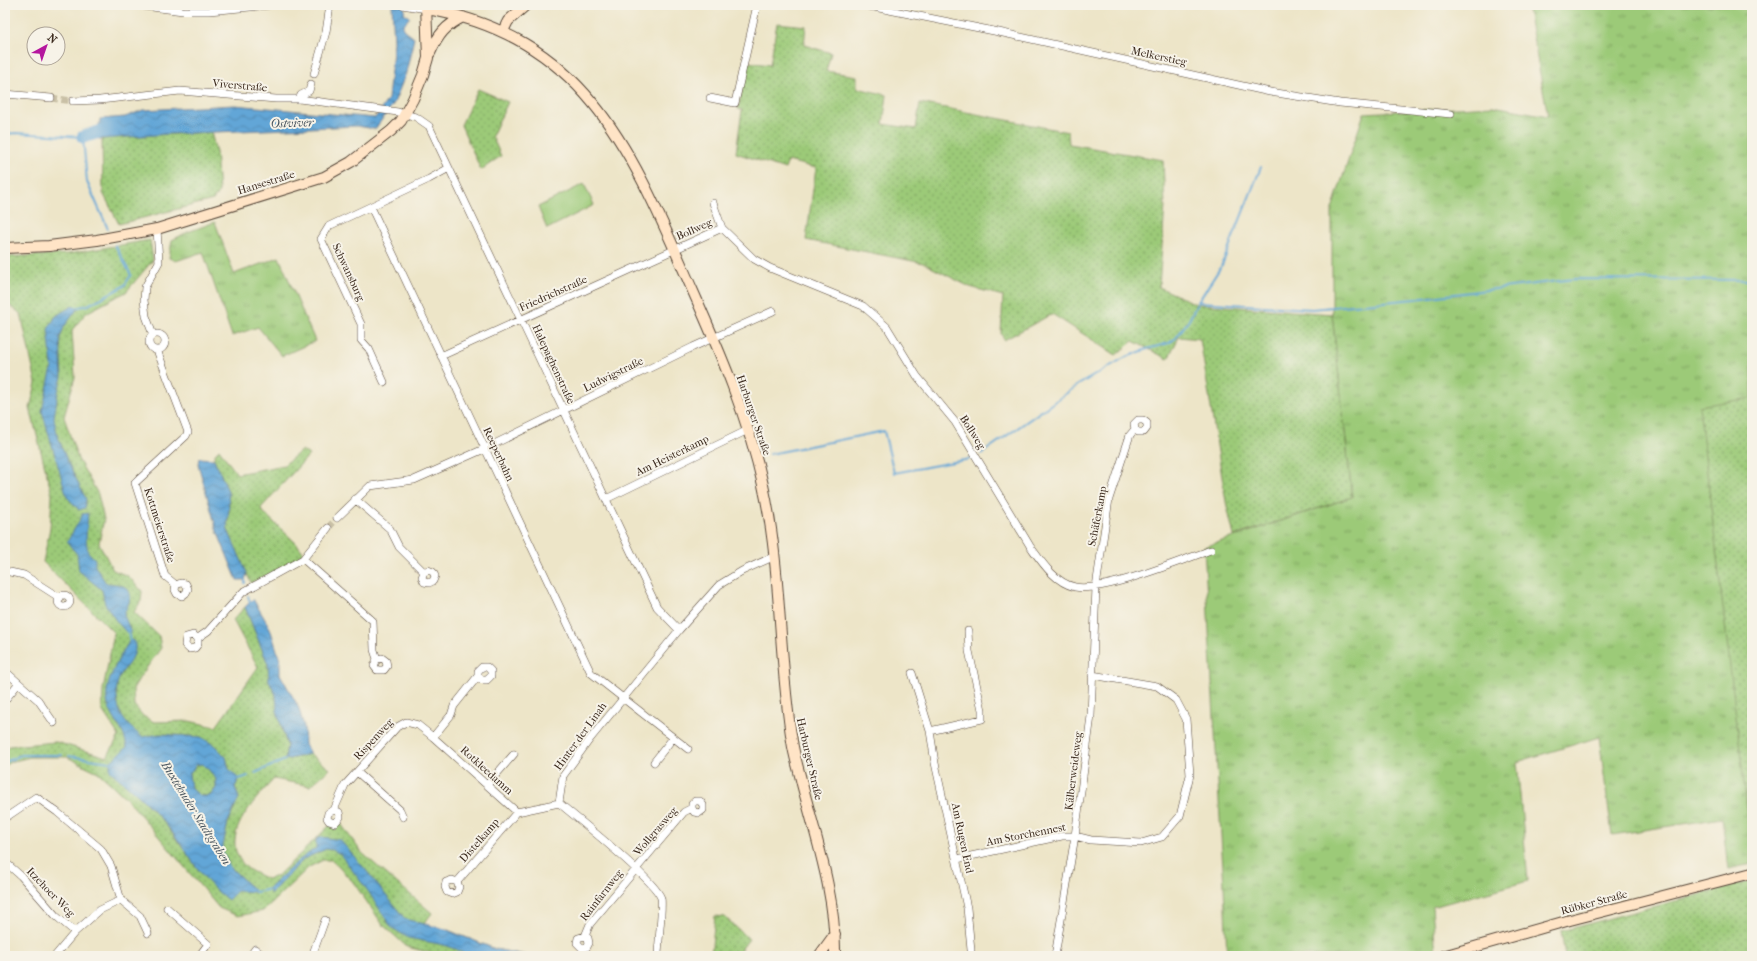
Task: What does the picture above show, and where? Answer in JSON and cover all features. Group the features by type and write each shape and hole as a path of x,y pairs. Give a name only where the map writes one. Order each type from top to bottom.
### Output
{"street":[{"path":"136,5 183,11 208,8 270,5"},
{"path":"314,74 326,32 330,5"},
{"path":"402,5 410,7 427,7"},
{"path":"503,31 508,21 526,5"},
{"path":"710,98 735,103 757,5"},
{"name":"Melkerstieg","path":"864,5 994,31 1270,92 1340,103 1451,114"},
{"name":"Harburger Straße","path":"427,7 463,17 503,31 535,50 566,75 589,97 632,160 713,337 748,430 763,485 774,556 786,701 792,745 825,868 831,899 835,934 835,956"},
{"name":"Hansestraße","path":"5,248 49,246 97,240 157,229 324,177 351,162 380,141 391,131 405,113 420,82 428,58 427,7"},
{"path":"428,58 437,38 445,28 463,17"},
{"path":"299,99 301,95 309,91 311,84"},
{"name":"Viverstraße","path":"73,101 100,100 180,91 299,99 405,113"},
{"path":"5,94 51,98"},
{"name":"Halepaghenstraße","path":"405,113 421,120 428,126 657,607 680,630"},
{"name":"Schwansburg","path":"384,382 369,349 360,340 361,324 321,239 329,226 449,168"},
{"name":"Bollweg","path":"713,202 722,228 754,258 770,268 863,306 887,327 917,376 955,422 1030,546 1044,564 1060,580 1075,587 1096,587 1133,577 1211,550"},
{"name":"Reeperbahn","path":"371,207 591,673 622,699 688,749"},
{"name":"Bollweg","path":"674,250 722,228"},
{"name":"Kottmeierstraße","path":"153,335 146,316 144,300 145,287 159,262 157,229"},
{"name":"Friedrichstraße","path":"441,356 674,250"},
{"name":"Ludwigstraße","path":"338,518 355,499 370,486 414,480 484,449 713,337 773,311"},
{"name":"Kottmeierstraße","path":"153,335 150,339 150,345 153,349 157,350 188,432 186,436 135,483 164,576 176,585"},
{"name":"Kottmeierstraße","path":"153,335 161,335 165,341 164,347 157,350"},
{"name":"Schäferkamp","path":"1096,587 1109,499 1130,435 1135,429"},
{"name":"Am Heisterkamp","path":"606,499 748,430"},
{"path":"355,499 390,530 399,547 424,572"},
{"path":"198,638 208,631 242,592 302,559 328,528"},
{"name":"Hinter der Linah","path":"559,803 563,776 622,699 719,585 742,571 774,556"},
{"path":"302,559 373,621 374,650 377,659"},
{"path":"5,571 24,575 60,598"},
{"name":"Kälberweideweg","path":"1055,956 1075,836 1090,716 1096,587"},
{"path":"930,731 982,719 982,710 969,651 968,631"},
{"path":"5,671 38,700 54,722"},
{"name":"Am Rugen End","path":"912,673 930,731 935,763 967,908 971,950"},
{"name":"Am Storchennest","path":"957,859 1062,836 1075,836 1091,840 1141,843 1162,836 1180,816 1190,774 1186,719 1176,700 1157,686 1092,675"},
{"path":"433,737 452,715 454,706 478,676"},
{"path":"5,700 18,684"},
{"name":"Rotkleedamm","path":"406,722 418,726 433,737 517,812"},
{"name":"Rispenweg","path":"334,810 345,785 397,727 406,722"},
{"path":"654,762 673,738"},
{"path":"487,785 514,754"},
{"name":"Rispenweg","path":"357,772 400,810 403,817"},
{"path":"6,815 36,798 57,812 101,849 111,866 121,900 140,916 148,933"},
{"path":"517,812 559,803 636,869 656,889 661,899 658,956"},
{"name":"Wollgrasweg","path":"636,869 684,812 692,808"},
{"name":"Distelkamp","path":"457,882 517,812"},
{"name":"Itzehoer Weg","path":"5,862 21,876 56,916 75,932 100,910 121,900"},
{"name":"Rainfarnweg","path":"585,936 590,924 636,869"},
{"name":"Rübker Straße","path":"1442,956 1570,920 1752,873"},
{"path":"167,908 208,944 199,956"},
{"path":"312,956 325,920"},
{"path":"54,956 75,932"},
{"path":"819,956 835,934"},
{"path":"250,956 255,949 264,956"}],"green space":[{"path":"1527,5 1752,5 1752,864 1728,869 1722,818 1612,835 1599,737 1517,762 1528,881 1432,907 1436,955 1227,956 1204,547 1352,497 1332,314 1332,209 1364,113 1493,106 1548,116"},
{"path":"777,23 806,26 804,45 831,53 826,71 857,76 857,88 887,95 883,124 916,129 920,103 1068,132 1069,144 1163,160 1165,206 1159,287 1196,304 1332,314 1352,497 1234,536 1226,502 1200,339 1179,337 1168,359 1133,341 1116,355 1052,314 1004,340 1001,333 1003,296 970,287 923,263 806,240 816,168 788,161 785,169 736,153 742,110 738,109 748,62 770,65"},
{"path":"478,89 508,102 492,136 501,156 481,170 461,125"},
{"path":"211,132 216,152 219,191 213,200 119,224 103,193 102,139 114,137"},
{"path":"584,184 594,205 547,229 538,207"},
{"path":"215,222 234,274 279,257 315,341 282,356 258,327 232,336 203,252 176,261 169,258 172,240 188,232"},
{"path":"150,240 153,260 126,292 86,313 72,330 75,377 64,417 78,459 98,494 104,519 99,543 113,570 128,576 142,591 141,601 134,612 159,636 161,648 133,689 134,705 143,716 154,722 189,721 216,727 258,667 233,620 245,607 268,664 269,681 276,695 277,711 287,745 285,760 310,754 330,769 310,786 274,779 257,798 241,820 236,832 235,844 238,856 246,867 267,879 277,876 329,826 341,824 362,853 432,913 423,925 445,929 495,949 530,956 442,956 407,947 383,925 353,882 332,860 323,860 309,867 263,911 238,916 219,908 127,799 98,772 67,757 30,757 10,762 5,767 5,749 9,746 56,742 107,757 119,736 102,710 103,689 114,633 43,562 50,528 52,495 30,408 36,383 21,314 5,302 5,257 68,254","holes":["160,734 201,737 214,745 226,757 229,769 239,779 235,787 239,798 228,822 222,850 229,866 256,892 237,891 197,868 164,822 140,797"]},
{"path":"1752,398 1752,851 1699,406"},
{"path":"219,449 237,474 284,465 302,450 309,455 261,508 262,511 297,544 303,552 297,560 251,583 227,528 229,509 228,491 214,459 214,456"},
{"path":"202,764 216,779 216,788 210,796 200,796 191,788 189,774 196,765"},
{"path":"1752,881 1752,956 1565,956 1561,931"},
{"path":"715,916 725,917 749,939 736,956 711,956"}],"water":[{"path":"392,5 405,5 404,13 410,17 403,25 403,29 414,38 406,73 394,103 375,129 357,126 169,134 102,139 99,139 97,136 100,119 125,117 143,110 235,105 375,118 388,99 394,42"},
{"path":"72,306 78,308 64,327 60,338 62,377 54,418 57,434 67,460 86,499 85,508 79,510 67,497 42,411 52,367 48,329 56,316"},
{"path":"199,458 214,459 228,491 229,509 227,528 247,573 245,580 237,580 217,531 198,464"},
{"path":"88,513 86,539 88,552 95,559 95,566 106,583 122,586 128,589 130,599 124,615 131,632 127,633 117,622 105,604 102,590 79,571 77,554 67,542 82,514"},
{"path":"253,599 270,628 280,660 280,674 298,706 304,726 305,744 310,754 285,760 287,745 277,711 276,695 269,681 268,664 245,607"},
{"path":"134,640 134,655 120,676 117,684 118,704 122,716 128,725 142,737 160,734 201,737 214,745 226,757 229,769 239,779 235,787 239,798 228,822 222,850 229,866 256,892 237,891 228,900 218,892 201,873 158,815 138,795 110,771 110,762 127,747 126,740 110,711 107,693 112,674 129,641","holes":["202,764 216,779 216,788 210,796 200,796 191,788 189,774 196,765"]},
{"path":"322,837 340,840 405,919 445,929 495,949 530,956 468,956 456,949 444,945 408,938 391,927 368,891 340,854 333,850 326,849 304,859 270,894 269,888 299,860 316,848 316,839"}],"waterway":[{"name":"Ostviver","path":"83,137 114,129"},
{"name":"Buxtehuder Stadtgraben","path":"5,134 16,133 83,137 87,182 108,229"},
{"path":"1198,302 1222,265 1261,167"},
{"name":"Buxtehuder Stadtgraben","path":"75,308 88,305 124,286 131,275 115,245"},
{"path":"981,454 1078,385 1124,358 1147,349 1169,343 1176,338 1189,320 1198,302 1312,309 1415,299 1574,279 1752,280"},
{"path":"770,454 884,431 894,473 970,459"},
{"path":"248,596 250,602"},
{"name":"Buxtehuder Stadtgraben","path":"128,631 130,642"},
{"path":"5,762 21,755 62,755"},
{"path":"69,756 110,762"},
{"path":"255,773 285,760"},
{"path":"239,779 248,776"},
{"name":"Buxtehuder Stadtgraben","path":"254,891 256,892 271,889"}],"tunnel":[{"path":"51,98 73,101"},
{"path":"328,528 337,518"}]}
